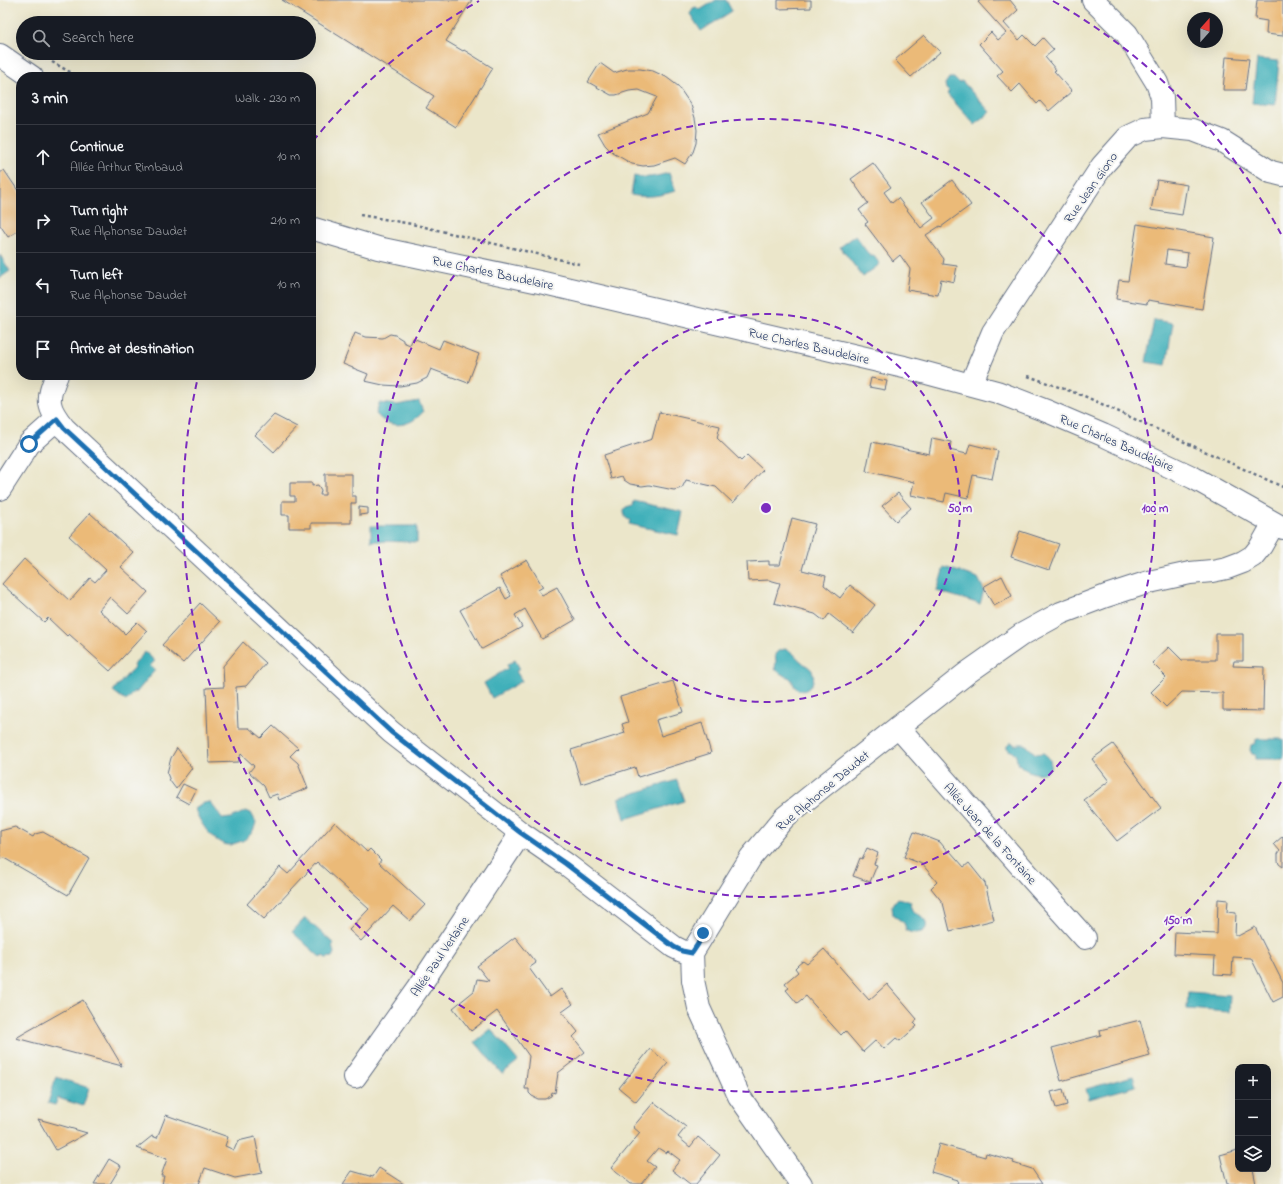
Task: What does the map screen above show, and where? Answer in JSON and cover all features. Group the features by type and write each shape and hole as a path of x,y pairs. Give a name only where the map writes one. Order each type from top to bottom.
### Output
{"street":[{"path":"1093,0 1127,34 1157,83 1162,97 1163,127"},
{"path":"0,55 25,72"},
{"name":"Rue Jean Giono","path":"971,384 993,332 1102,166 1128,137 1145,129 1163,127 1193,130 1222,141 1271,172 1283,175"},
{"name":"Rue Charles Baudelaire","path":"316,229 378,248 551,285 971,384 1003,394 1103,435 1194,478 1279,525"},
{"path":"55,380 50,395 51,410 64,428 391,732 521,833 566,864 674,947 682,951 692,953 693,980 699,1008 739,1096 801,1184"},
{"path":"0,489 29,444 57,419"},
{"name":"Rue Alphonse Daudet","path":"692,953 751,857 785,818 967,673 1022,635 1061,613 1106,596 1170,576 1212,571 1243,562 1253,556 1279,525"},
{"name":"Allée Jean de la Fontaine","path":"898,727 1027,875 1085,938"},
{"name":"Allée Paul Verlaine","path":"355,1077 419,987 521,833"}],"path":[{"path":"48,60 70,72"}],"water":[{"path":"716,0 726,0 732,11 701,31 690,14 693,8 696,7 700,10"},
{"path":"1257,59 1279,61 1275,105 1252,103"},
{"path":"949,78 954,78 959,83 962,81 990,112 975,125 947,94 949,92 946,89 945,84"},
{"path":"669,173 675,191 653,196 631,195 634,176 647,177"},
{"path":"855,236 871,257 873,255 880,264 863,277 840,247"},
{"path":"0,255 10,271 0,278"},
{"path":"1154,320 1173,323 1166,365 1146,362"},
{"path":"419,401 423,412 412,421 400,425 387,423 376,414 379,403 397,405"},
{"path":"634,501 683,512 678,535 629,524 630,520 625,516 624,510 626,507 633,505"},
{"path":"371,526 417,526 417,542 371,541"},
{"path":"944,567 978,578 984,590 980,604 937,591"},
{"path":"785,649 812,671 814,676 812,683 805,690 802,691 797,689 790,678 780,673 775,668 775,654 778,651"},
{"path":"145,652 155,661 150,666 155,670 136,693 134,691 126,701 113,691"},
{"path":"515,660 520,669 516,671 522,681 492,698 484,683 508,668 507,665"},
{"path":"1256,739 1283,739 1283,759 1256,759 1256,755 1252,754 1250,750 1251,745 1256,743"},
{"path":"1010,743 1013,743 1015,746 1019,744 1025,745 1036,754 1043,753 1050,760 1050,769 1042,773 1033,773 1025,769 1018,763 1016,755 1007,749 1007,746"},
{"path":"677,780 684,801 625,819 619,798"},
{"path":"210,802 223,819 231,818 246,811 251,813 256,822 247,838 230,845 224,844 213,837 200,820 195,809 204,803"},
{"path":"898,898 911,902 910,905 912,910 925,920 926,928 922,932 914,933 907,931 904,923 893,915 892,905"},
{"path":"305,918 334,944 332,946 334,953 332,957 326,958 323,956 321,958 292,932"},
{"path":"1188,992 1230,995 1229,1012 1187,1009"},
{"path":"491,1029 518,1061 502,1074 475,1042"},
{"path":"1133,1076 1136,1086 1089,1099 1086,1089"},
{"path":"56,1077 89,1088 83,1106 58,1098 55,1105 48,1103"}],"building":[{"path":"282,0 472,0 446,41 493,68 456,127 426,108 434,96 316,21 316,16 307,16"},
{"path":"778,0 811,0 811,8 778,9"},
{"path":"981,0 1010,0 1018,10 1004,23 1019,40 1024,35 1035,46 1043,38 1054,50 1045,57 1056,70 1054,71 1072,91 1049,111 1040,101 1037,104 1020,84 1012,92 997,76 1003,71 979,44 991,32 998,40 1006,33 978,2"},
{"path":"1257,0 1283,0 1283,36 1266,34 1267,21 1255,19"},
{"path":"924,35 940,52 911,77 895,60"},
{"path":"1226,57 1249,59 1245,90 1223,90"},
{"path":"600,63 614,73 627,69 653,71 666,77 678,86 691,105 697,130 696,143 693,152 685,164 675,158 654,165 643,166 632,164 613,153 605,145 598,133 648,113 657,97 639,90 611,95 588,82"},
{"path":"873,163 891,187 884,192 892,203 898,198 921,228 934,218 922,202 952,180 971,205 941,227 940,226 926,235 944,259 943,264 957,266 954,282 941,279 938,295 907,290 910,269 900,255 893,261 865,224 868,222 859,210 868,203 851,179"},
{"path":"4,170 16,188 16,232 8,237 0,225 0,173"},
{"path":"1157,180 1187,185 1182,215 1151,210"},
{"path":"1137,224 1214,237 1202,309 1148,300 1147,304 1116,299 1119,280 1128,281","holes":["1167,250 1188,253 1186,267 1165,264"]},
{"path":"355,333 365,337 383,338 390,334 395,335 403,340 403,342 410,345 413,338 439,349 443,340 479,354 468,383 431,369 427,378 417,383 400,386 383,385 365,381 368,374 343,364"},
{"path":"871,378 887,381 885,390 869,387"},
{"path":"659,412 720,426 717,438 741,461 747,455 763,470 733,503 716,487 686,480 682,488 674,490 649,485 642,486 630,484 624,480 622,476 611,479 604,455 652,439"},
{"path":"274,415 297,427 274,452 255,435"},
{"path":"932,438 951,442 949,450 967,454 970,444 998,451 992,479 973,475 968,498 946,493 944,502 911,495 914,482 866,471 872,442 929,454"},
{"path":"325,474 352,474 352,496 356,496 356,503 351,503 351,523 311,523 311,528 289,528 289,515 282,515 282,501 295,501 295,496 290,496 290,483 312,483 312,486 318,485 321,490 320,495 325,495"},
{"path":"898,493 911,508 896,521 882,506"},
{"path":"359,507 368,508 368,514 359,515"},
{"path":"90,513 134,553 121,567 148,592 128,614 110,597 99,610 125,634 137,622 147,631 110,671 69,634 67,636 48,618 44,622 2,584 24,559 70,601 90,578 95,582 106,570 69,536"},
{"path":"792,518 815,524 802,570 826,576 824,585 840,598 850,585 875,605 853,633 829,614 824,621 815,614 774,603 780,583 769,580 748,581 747,562 769,561 769,565 780,565"},
{"path":"1020,531 1059,544 1049,570 1011,557"},
{"path":"527,560 543,587 538,590 542,595 557,587 575,620 542,639 525,609 515,615 522,627 482,649 460,610 500,588 506,599 511,596 500,576"},
{"path":"1002,576 1012,596 994,606 983,587"},
{"path":"200,603 220,622 183,663 162,645"},
{"path":"1216,634 1243,634 1243,661 1234,661 1233,666 1264,667 1263,711 1223,710 1223,693 1182,692 1166,707 1151,692 1166,677 1152,663 1169,647 1182,660 1216,660"},
{"path":"243,642 266,663 246,686 236,687 238,728 249,728 261,738 273,726 298,748 290,756 298,763 308,788 279,800 277,794 269,797 264,786 249,772 254,766 241,754 238,762 209,763 206,688 224,687 223,666"},
{"path":"673,681 683,712 656,720 661,736 702,723 711,753 638,777 635,767 581,784 571,750 625,733 622,724 628,722 620,697"},
{"path":"1113,744 1161,808 1117,841 1084,800 1109,781 1092,759"},
{"path":"177,748 192,768 176,789 170,781 167,773 171,758"},
{"path":"183,784 196,790 189,804 176,797"},
{"path":"335,822 367,852 370,849 381,860 379,863 425,905 410,921 393,906 361,941 349,930 369,909 317,862 264,919 247,904 280,867 288,874"},
{"path":"15,827 33,837 35,834 43,832 89,858 68,895 4,858 0,859 0,831"},
{"path":"914,832 940,842 964,867 969,863 985,883 994,920 950,931 943,903 931,888 937,882 922,864 904,857"},
{"path":"1283,836 1283,867 1278,861 1278,854 1280,851 1274,844"},
{"path":"867,848 878,853 874,864 877,865 870,882 853,876 860,858 862,859"},
{"path":"1218,899 1228,900 1227,912 1236,913 1235,935 1238,936 1255,927 1283,983 1283,997 1273,1002 1251,958 1233,957 1232,975 1214,974 1215,956 1174,954 1175,932 1217,934"},
{"path":"515,937 536,963 529,968 550,997 561,989 573,1004 562,1012 578,1032 573,1037 585,1052 558,1073 555,1093 552,1092 551,1096 545,1099 538,1099 532,1096 529,1093 529,1089 525,1089 529,1056 497,1011 471,1031 453,1008 474,991 477,979 489,981 477,966"},
{"path":"824,949 869,1000 887,984 917,1019 914,1023 917,1026 900,1041 896,1038 884,1049 876,1040 863,1052 845,1031 841,1035 806,996 797,1003 786,990 789,988 785,983 798,972 795,968 798,965 803,961 807,964"},
{"path":"83,1000 122,1066 16,1038 28,1031"},
{"path":"1140,1020 1150,1056 1061,1081 1052,1048 1101,1035 1100,1030"},
{"path":"650,1049 668,1063 636,1102 619,1088"},
{"path":"1063,1089 1067,1105 1056,1108 1051,1092"},
{"path":"654,1102 686,1127 678,1137 690,1147 698,1137 720,1155 696,1184 690,1184 672,1170 680,1160 668,1151 666,1153 658,1148 647,1161 655,1167 641,1184 631,1184 611,1168 640,1133 633,1127"},
{"path":"166,1115 228,1137 225,1146 234,1150 238,1141 255,1137 262,1173 235,1178 205,1168 199,1184 162,1184 164,1176 161,1176 167,1159 137,1148 152,1136 157,1138"},
{"path":"38,1119 63,1126 87,1133 56,1150"},
{"path":"939,1144 985,1157 986,1153 1014,1161 1013,1163 1032,1169 1042,1184 957,1184 958,1180 931,1172"},
{"path":"1235,1151 1235,1172 1254,1172 1256,1184 1227,1184 1220,1155"},
{"path":"109,1159 121,1166 110,1184 94,1184"},
{"path":"379,1168 404,1184 343,1184 352,1171 373,1177"}],"route":[{"path":"29,444 46,427 57,419 64,428 391,732 521,833 566,864 674,947 682,951 692,953 703,933"}]}
